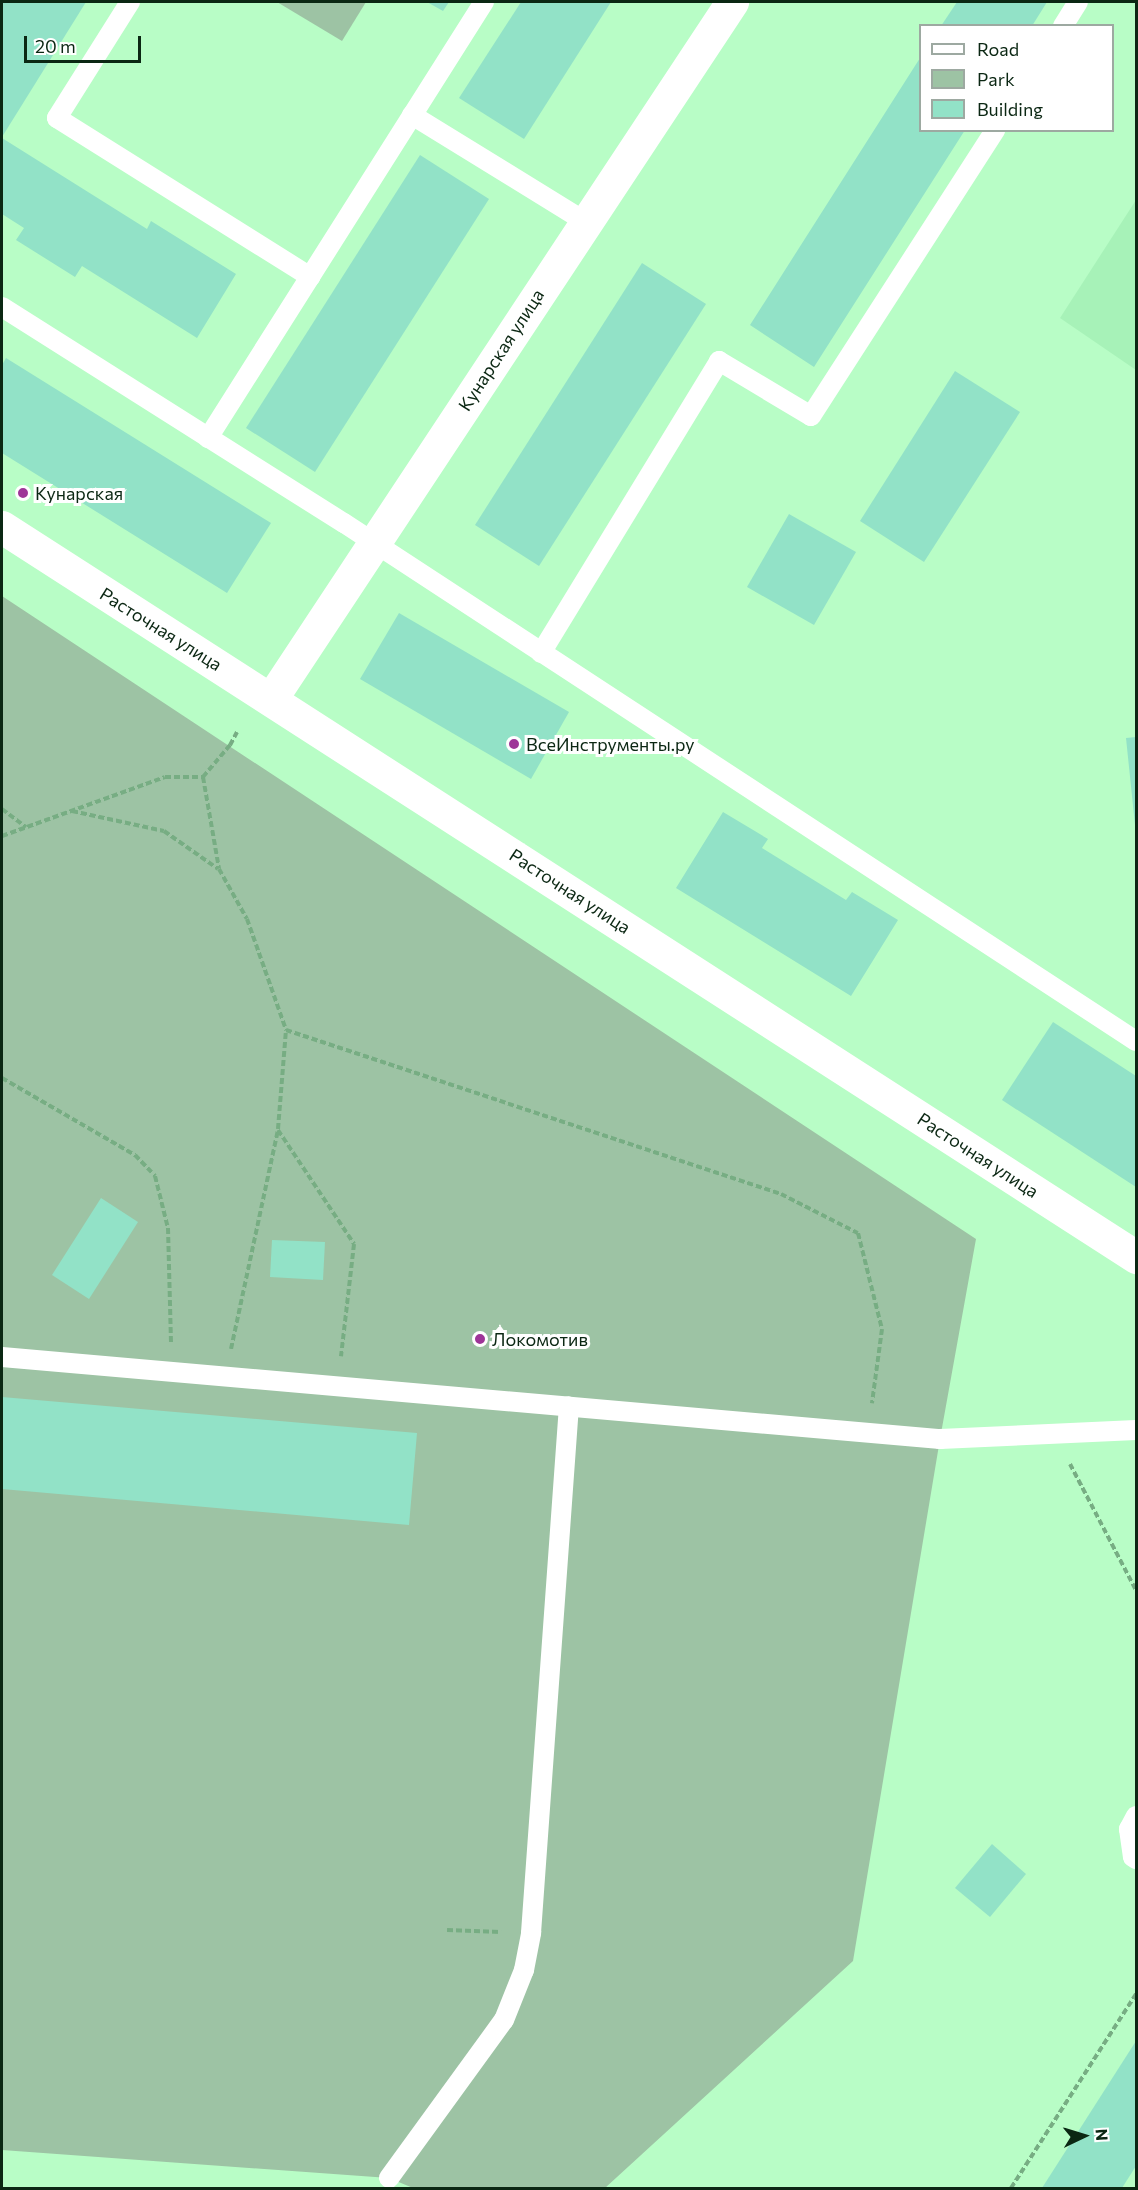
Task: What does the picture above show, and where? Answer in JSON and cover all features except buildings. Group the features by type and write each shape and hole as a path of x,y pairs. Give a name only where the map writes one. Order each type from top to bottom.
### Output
{"main road":[{"name":"Кунарская улица","path":"271,699 732,2"},
{"name":"Расточная улица","path":"2,527 1137,1257"}],"lane":[{"path":"130,2 57,118 310,278"},
{"path":"208,438 484,2"},
{"path":"1064,24 1078,2"},
{"path":"412,114 586,222"},
{"path":"541,653 719,361 811,417 994,132"},
{"path":"2,308 373,544 1137,1041"},
{"path":"2,1357 172,1374 337,1385 940,1439 1137,1430"},
{"path":"389,2178 504,2020 524,1970 531,1933 569,1406"},
{"path":"1137,1816 1129,1829 1133,1857 1137,1859"}],"path":[{"path":"2,836 165,777 203,777 230,745 237,732"},
{"path":"203,777 219,869 247,919 286,1030 278,1129 224,1378"},
{"path":"2,809 26,827"},
{"path":"70,811 164,831 219,869"},
{"path":"286,1030 781,1194 858,1233 882,1329 868,1433"},
{"path":"2,1078 135,1155 155,1176 168,1228 172,1374"},
{"path":"278,1129 354,1244 337,1385"},
{"path":"1054,1434 1137,1590"},
{"path":"447,1930 531,1933"},
{"path":"1011,2188 1137,1994"}],"shaded area":[{"path":"1136,200 1136,370 1060,318"}],"green space":[{"path":"277,2 366,2 342,41"},
{"name":"Локомотив","path":"2,596 976,1239 940,1439 853,1961 605,2188 413,2188 389,2178 2,2150"}],"place":[{"name":"Кунарская","path":"23,493"},
{"name":"ВсеИнструменты.ру","path":"514,744"},
{"name":"Локомотив","path":"480,1339"}]}
